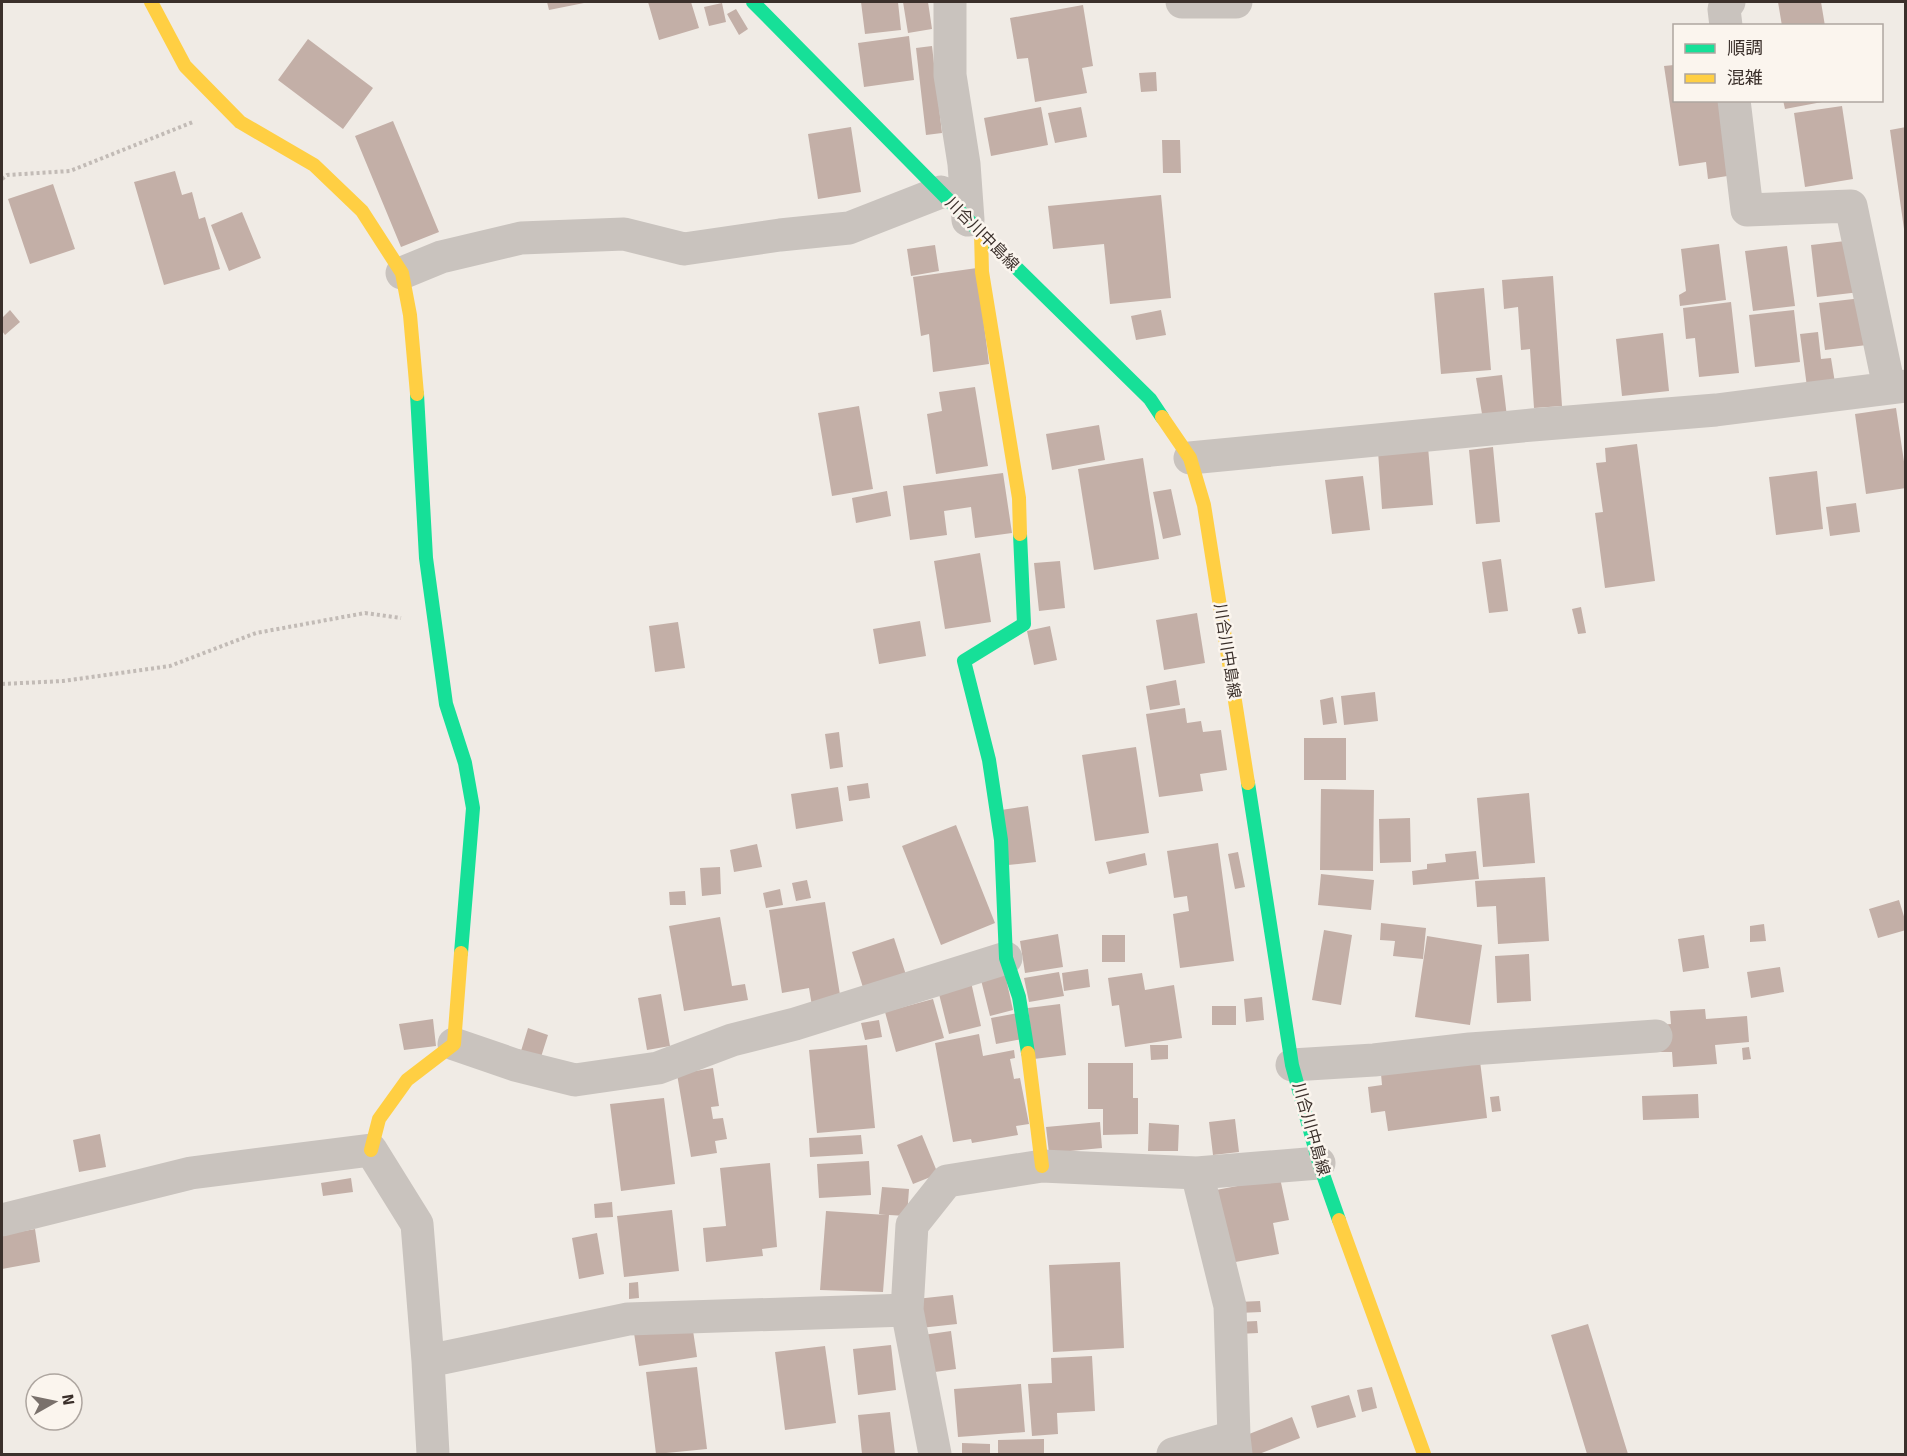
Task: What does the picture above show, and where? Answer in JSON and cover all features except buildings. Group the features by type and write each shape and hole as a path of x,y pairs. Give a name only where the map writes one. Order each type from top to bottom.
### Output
{"street":[{"path":"151,2 185,66 240,122 314,165 362,211 402,273 411,315 426,558 446,704 465,764 473,808 454,1044 407,1080 379,1119 372,1150 417,1224 433,1455"},
{"name":"川合川中島線","path":"753,2 974,226 1150,399 1190,458 1204,505 1292,1065 1319,1163 1424,1455"},
{"path":"950,2 950,75 1019,498 1024,624 964,661 989,760 1001,840 1006,958 1019,997 1033,1080 1042,1166"},
{"path":"1182,2 1236,2"},
{"path":"1726,24 1724,9 1728,2"},
{"path":"1190,458 1520,426 1716,410 1897,386 1851,206 1747,210 1734,102"},
{"path":"402,273 441,257 521,238 624,234 684,249 849,228 941,192"},
{"path":"454,1044 515,1065 575,1080 658,1068 732,1040 806,1021 1006,958"},
{"path":"1292,1065 1374,1060 1494,1047 1656,1036"},
{"path":"2,1221 191,1173 372,1150"},
{"path":"935,1455 908,1310 912,1225 947,1181 1042,1166 1197,1173 1319,1163"},
{"path":"1173,1455 1235,1446 1230,1306 1197,1173"},
{"path":"428,1361 627,1319 908,1310"}],"path":[{"path":"2,179 7,175 70,171 226,108"},
{"path":"2,684 63,681 170,666 256,633 364,613 435,622"}],"traffic: fast":[{"path":"753,2 981,233 1150,399 1162,417"},
{"path":"417,394 426,558 446,704 465,763 473,808 461,953"},
{"path":"1020,534 1024,624 964,661 989,760 1001,840 1006,958 1019,997 1028,1053"},
{"path":"1248,783 1292,1065 1319,1163 1339,1220"}],"traffic: slow":[{"path":"151,2 185,66 240,122 314,165 362,211 402,273 410,315 417,394"},
{"path":"981,233 982,272 1019,498 1020,534"},
{"path":"1162,417 1190,458 1204,505 1248,783"},
{"path":"371,1150 379,1119 407,1080 454,1044 461,953"},
{"path":"1028,1053 1042,1166"},
{"path":"1339,1220 1424,1454"}]}
